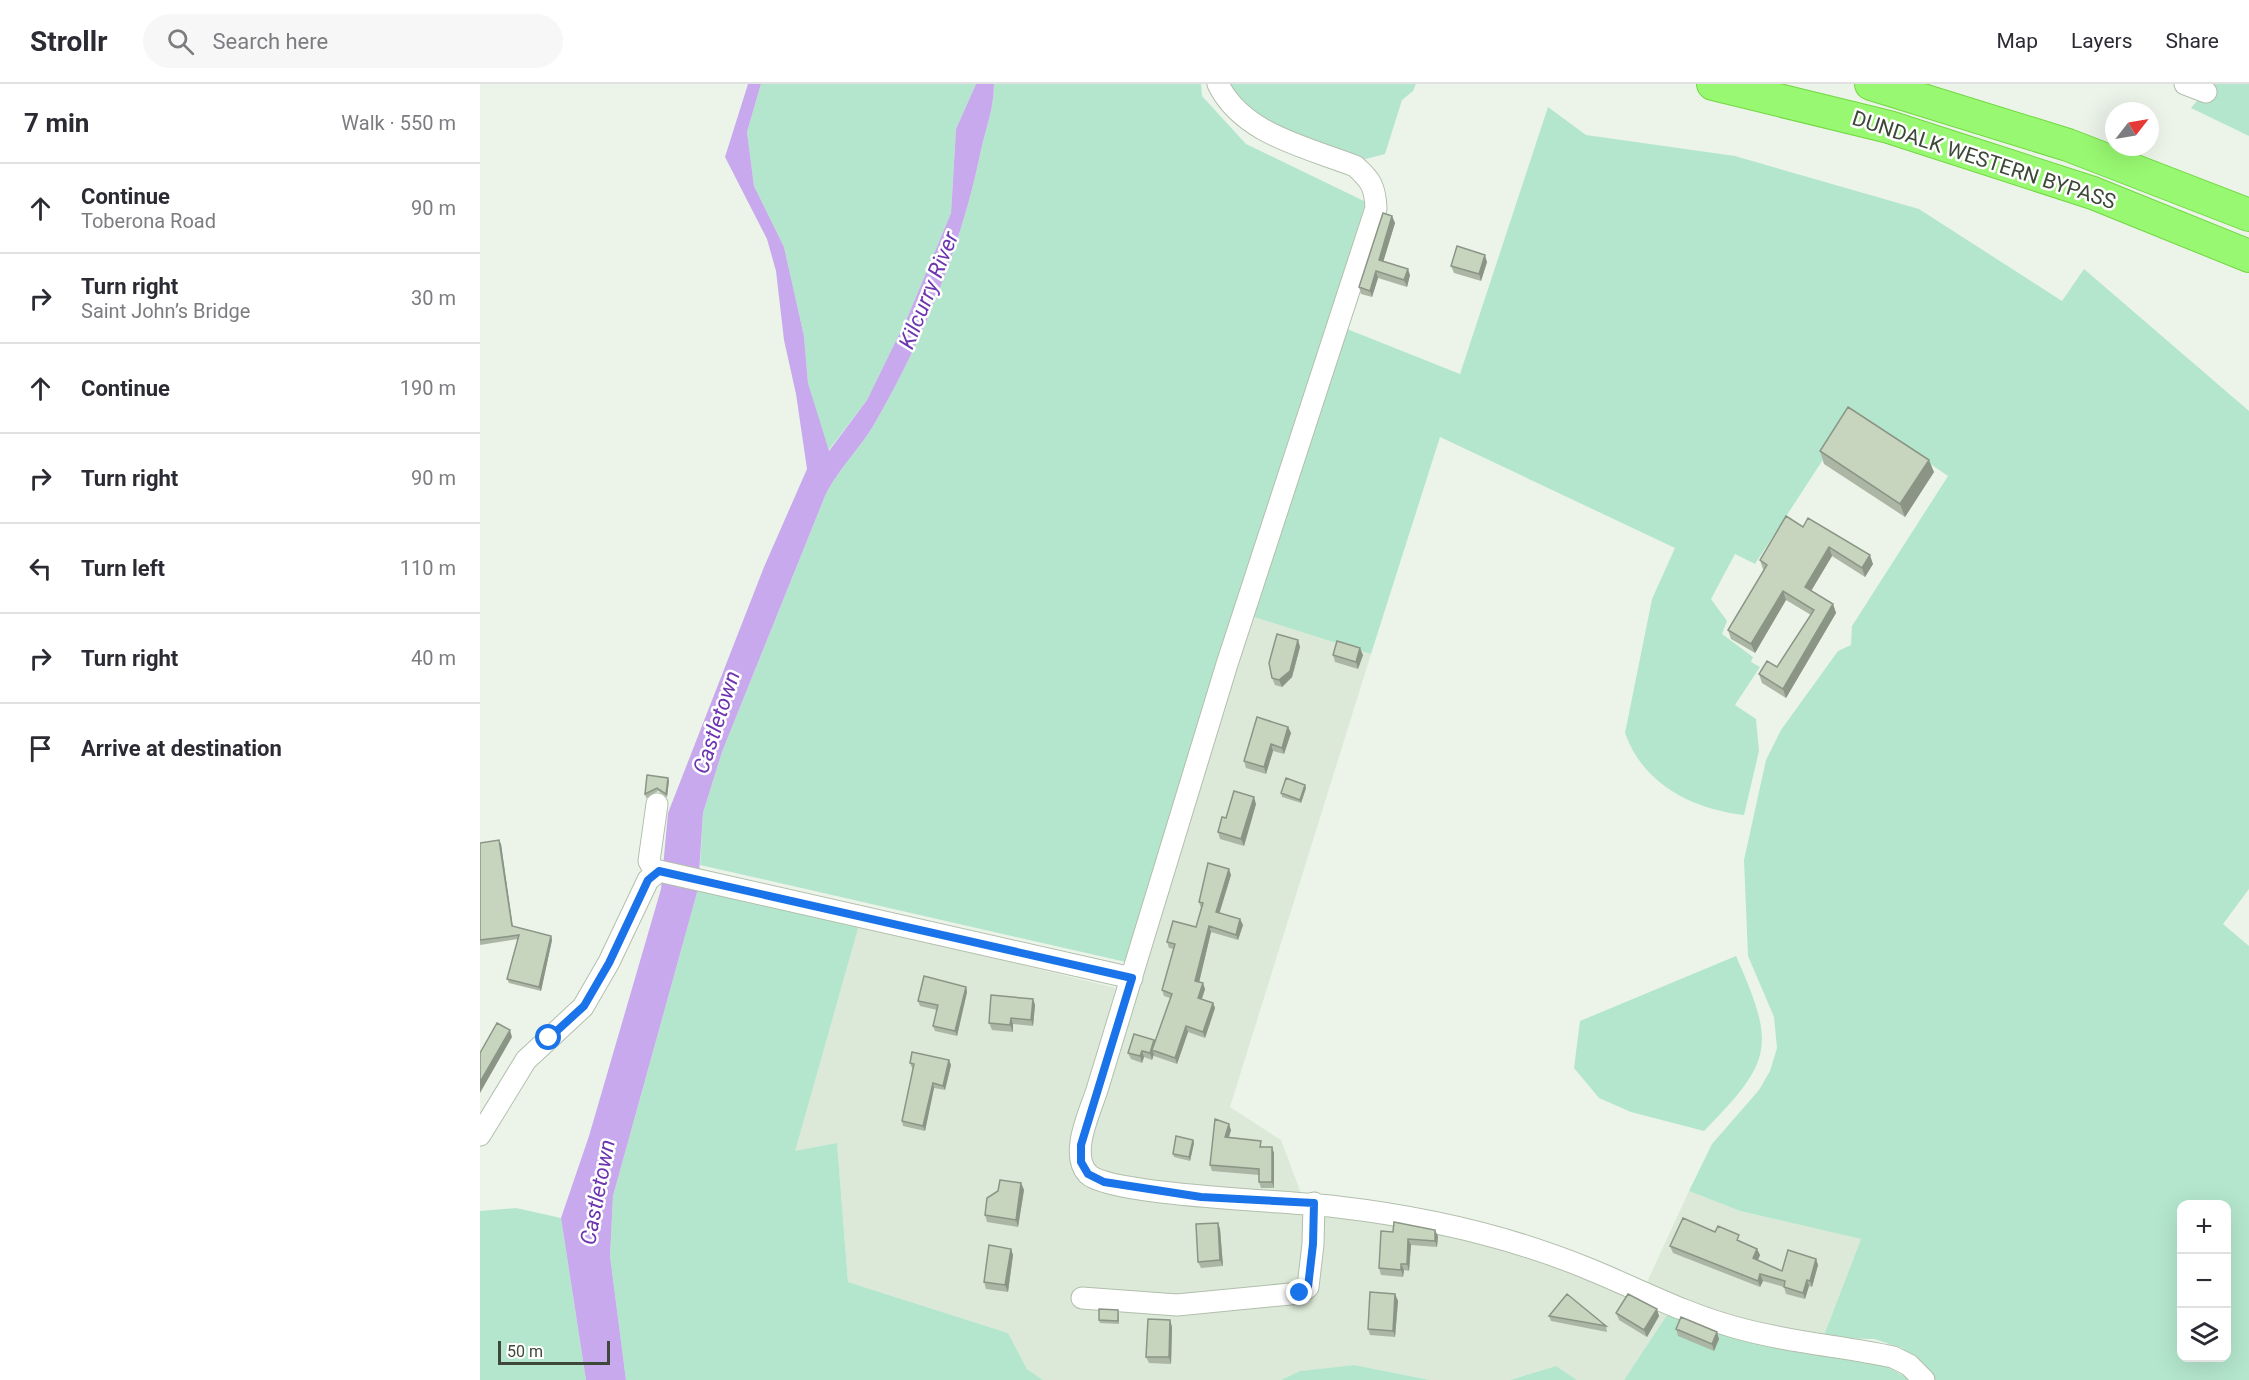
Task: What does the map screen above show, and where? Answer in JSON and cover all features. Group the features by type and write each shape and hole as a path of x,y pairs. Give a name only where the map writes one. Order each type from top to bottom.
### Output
{"highway":[{"name":"DUNDALK WESTERN BYPASS","path":"1713,84 1912,134 2093,193 2249,256"},
{"name":"DUNDALK WESTERN BYPASS","path":"1871,84 2068,145 2249,215"}],"street":[{"path":"1218,84 1226,101 1249,122 1355,166 1369,178 1375,189 1376,208 1227,664 1081,1145 1081,1162 1088,1174 1104,1182 1201,1197 1314,1203 1408,1215 1511,1241 1588,1268 1675,1308 1736,1328 1893,1357 1909,1365 1924,1380"},
{"path":"2182,88 2206,92"},
{"path":"657,804 649,861 657,872 723,884 1132,978"},
{"path":"480,1135 526,1060 584,1006 609,963 648,880 657,872"},
{"path":"1083,1298 1177,1305 1300,1293 1308,1287 1313,1244 1314,1203"}],"shaded area":[{"path":"1251,616 1371,654 1230,1107 1281,1140 1302,1196 1203,1192 1105,1173 1092,1165 1087,1147"},
{"path":"859,925 1116,988 1073,1136 1071,1164 1084,1182 1421,1224 1595,1277 1667,1315 1624,1380 1577,1380 1556,1366 1510,1380 1430,1380 1354,1365 1300,1371 1281,1380 1043,1380 1027,1369 1008,1333 848,1282 837,1143 794,1152"},
{"path":"1689,1191 1740,1211 1861,1239 1823,1338 1757,1324 1679,1298 1647,1282"}],"green space":[{"path":"761,84 976,84 956,129 951,213 908,316 867,400 828,451 808,383 804,336 784,247 754,186 747,132"},
{"path":"994,84 1201,84 1202,96 1246,144 1366,202 1126,962 700,865 703,813 722,752 825,496 837,475 864,440 894,389 939,290 973,185 991,110"},
{"path":"1230,84 1416,84 1413,91 1402,100 1385,154 1358,161 1252,114 1231,90"},
{"path":"2211,84 2249,84 2249,136 2191,108"},
{"path":"1548,107 1586,135 1735,156 1919,209 2062,301 2084,269 2249,411 2249,889 2223,924 2249,946 2249,1380 1932,1380 1902,1348 1874,1339 1823,1338 1861,1239 1740,1211 1689,1191 1712,1144 1759,1090 1770,1071 1777,1048 1774,1017 1748,956 1744,860 1766,760 1781,730 1838,651 1851,645 1852,626 1948,476 1854,412 1755,564 1735,554 1711,599 1727,621 1722,634 1753,657 1751,662 1760,667 1735,705 1756,719 1759,751 1744,815 1725,812 1688,800 1657,780 1633,751 1625,733 1652,599 1675,548 1440,437 1371,654 1251,616 1347,329 1460,374"},
{"path":"698,889 859,925 795,1151 837,1143 848,1282 1008,1333 1027,1369 1043,1380 626,1380 610,1256 613,1196"},
{"path":"1736,956 1758,1011 1762,1032 1761,1051 1755,1069 1744,1087 1704,1131 1631,1112 1599,1098 1574,1068 1580,1021"},
{"path":"516,1208 561,1218 586,1380 480,1380 480,1211"},
{"path":"1667,1315 1760,1344 1879,1362 1911,1380 1624,1380"},
{"path":"1354,1365 1430,1380 1281,1380 1300,1371"},
{"path":"1556,1366 1577,1380 1510,1380"}],"water":[{"path":"748,84 761,84 747,132 754,186 784,247 804,336 808,383 829,451 867,400 908,316 951,213 956,129 976,84 994,84 994,93 963,220 925,324 876,421 837,475 825,496 722,752 703,813 698,889 613,1196 610,1256 626,1380 586,1380 561,1218 589,1136 661,889 668,813 764,567 807,469 796,394 784,340 776,271 767,239 725,157"}],"building":[{"path":"1383,213 1392,216 1379,260 1408,269 1404,280 1376,271 1370,291 1359,287"},
{"path":"1457,246 1485,255 1479,274 1451,266"},
{"path":"1848,407 1929,460 1900,504 1820,451"},
{"path":"1786,516 1803,527 1808,518 1870,555 1862,568 1829,547 1805,587 1833,604 1783,689 1759,674 1767,661 1777,667 1814,610 1783,591 1751,644 1728,630 1767,565 1760,560"},
{"path":"1277,634 1298,640 1290,671 1279,680 1272,678 1269,663"},
{"path":"1337,641 1360,648 1356,662 1333,655"},
{"path":"1257,717 1288,727 1282,748 1271,744 1264,767 1244,761"},
{"path":"647,775 668,778 666,794 657,788 645,794"},
{"path":"1286,778 1305,785 1300,800 1281,793"},
{"path":"1234,791 1254,797 1241,839 1218,832 1222,817 1226,818"},
{"path":"499,840 512,926 551,936 539,987 507,979 519,935 480,940 480,843"},
{"path":"1208,863 1229,869 1216,912 1240,919 1236,935 1209,926 1195,981 1203,983 1198,998 1213,1003 1203,1032 1186,1026 1175,1058 1152,1050 1172,994 1162,990 1175,944 1167,942 1173,921 1196,927 1203,903 1199,902"},
{"path":"924,976 966,987 955,1031 933,1026 938,1005 918,1001"},
{"path":"991,995 1033,999 1031,1020 1011,1018 1010,1025 989,1023"},
{"path":"497,1023 510,1030 480,1082 480,1053"},
{"path":"1134,1034 1154,1040 1150,1053 1142,1051 1140,1056 1128,1053"},
{"path":"912,1052 949,1060 943,1086 933,1083 923,1126 902,1121 914,1064 910,1063"},
{"path":"1215,1119 1229,1124 1225,1137 1261,1141 1260,1147 1272,1147 1272,1182 1259,1182 1259,1169 1210,1165"},
{"path":"1176,1136 1193,1140 1189,1157 1173,1154"},
{"path":"1000,1180 1021,1183 1016,1220 985,1215 987,1198 998,1191"},
{"path":"1683,1218 1715,1232 1718,1226 1739,1235 1737,1240 1757,1249 1753,1258 1782,1271 1788,1250 1816,1259 1810,1281 1807,1280 1803,1293 1784,1287 1785,1281 1760,1274 1758,1281 1670,1246"},
{"path":"1394,1222 1435,1230 1435,1241 1408,1239 1407,1264 1401,1264 1401,1270 1379,1268 1381,1231 1393,1232"},
{"path":"1218,1223 1220,1260 1198,1262 1196,1224"},
{"path":"989,1245 1011,1249 1005,1285 984,1282"},
{"path":"1370,1292 1395,1294 1393,1331 1368,1329"},
{"path":"1567,1294 1606,1326 1549,1316"},
{"path":"1628,1294 1657,1309 1644,1330 1616,1313"},
{"path":"1099,1309 1118,1310 1118,1321 1099,1320"},
{"path":"1681,1317 1717,1332 1712,1344 1676,1329"},
{"path":"1148,1319 1170,1320 1169,1357 1146,1357"}],"route":[{"path":"549,1038 584,1006 609,963 650,876 659,871 1132,978 1081,1145 1081,1162 1088,1174 1104,1182 1201,1197 1314,1203 1313,1244 1308,1287 1300,1293"}],"water label":[{"name":"Kilcurry River","path":"928,290"},
{"name":"Castletown","path":"716,722"},
{"name":"Castletown","path":"597,1192"}]}
